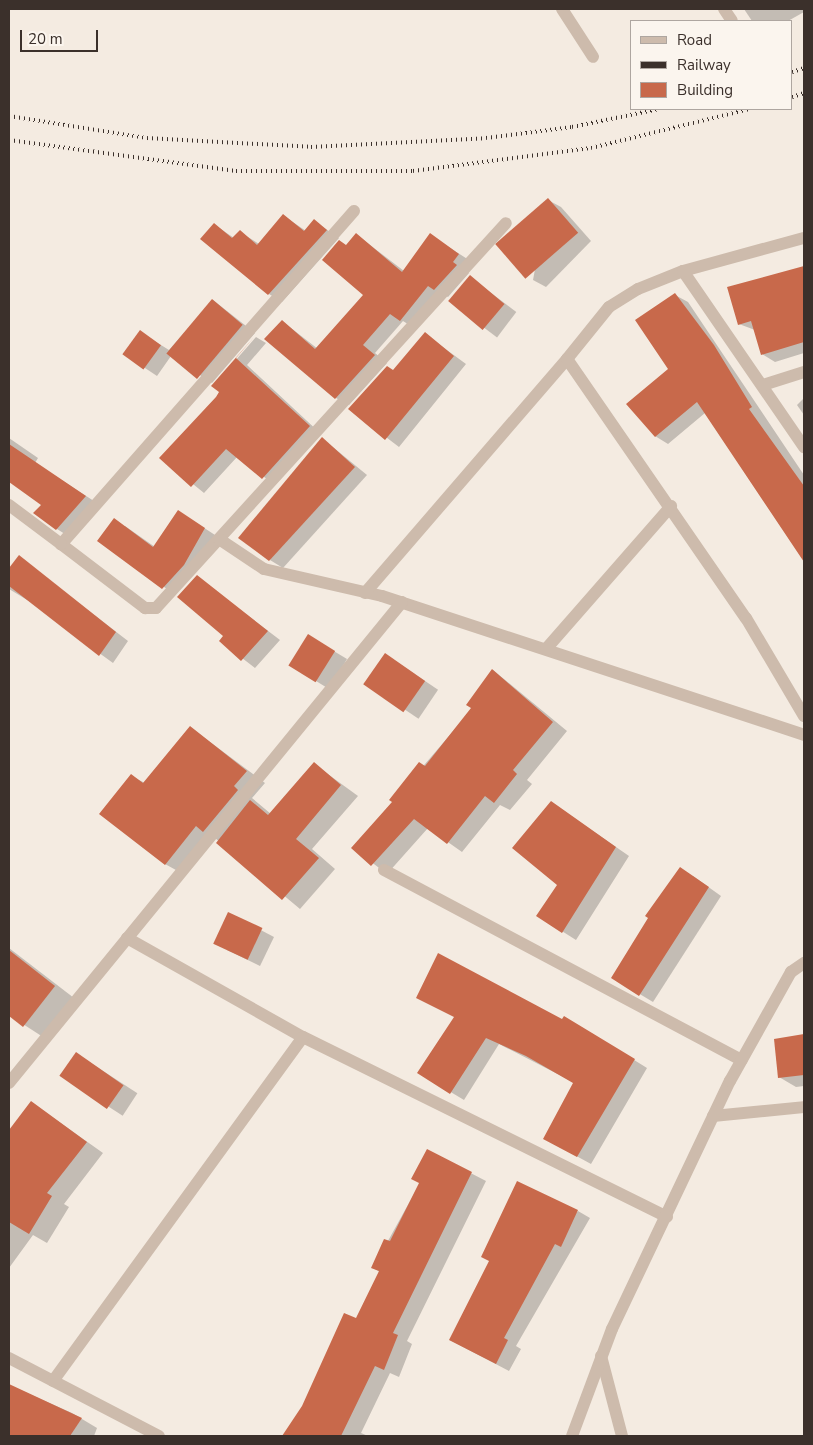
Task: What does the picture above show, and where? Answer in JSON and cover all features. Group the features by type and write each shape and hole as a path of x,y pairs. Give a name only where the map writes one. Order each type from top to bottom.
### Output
{"street":[{"path":"562,9 594,57"},
{"path":"724,9 731,20"},
{"path":"61,544 354,211"},
{"path":"9,505 153,610 506,223"},
{"path":"365,593 610,308 638,288 683,271 804,238"},
{"path":"683,271 804,447"},
{"path":"567,359 670,506 804,716"},
{"path":"763,385 804,372"},
{"path":"546,649 670,506"},
{"path":"219,539 264,569 402,602 804,735"},
{"path":"9,1083 402,602"},
{"path":"384,870 742,1060"},
{"path":"127,938 303,1037 667,1217"},
{"path":"572,1436 602,1356 714,1116 742,1060 791,972 804,962"},
{"path":"53,1380 303,1037"},
{"path":"714,1116 804,1108"},
{"path":"602,1356 622,1436"},
{"path":"9,1358 159,1436"}],"building":[{"path":"548,198 578,233 525,279 495,244"},
{"path":"283,214 304,231 314,219 327,230 268,295 200,239 214,223 232,238 240,230 257,245"},
{"path":"356,233 402,272 430,233 459,254 453,262 457,265 434,290 428,286 400,321 390,314 363,345 375,355 335,399 264,339 282,320 315,349 363,295 322,260 339,240 346,245"},
{"path":"804,266 804,342 761,355 751,321 738,325 727,287"},
{"path":"470,275 504,304 483,330 448,301"},
{"path":"675,293 714,345 752,407 749,409 804,486 804,562 697,402 655,437 626,404 668,369 635,320"},
{"path":"212,299 243,325 197,379 166,353"},
{"path":"140,330 161,345 143,370 122,354"},
{"path":"425,332 454,356 385,440 348,409 387,366 393,370"},
{"path":"255,336 236,358 310,426 262,479 226,449 191,487 159,458 216,397 219,392 211,386"},
{"path":"322,437 355,467 269,561 238,538"},
{"path":"9,444 86,496 56,530 33,513 41,505 9,482"},
{"path":"178,510 205,528 184,565 162,589 97,541 114,518 153,547"},
{"path":"19,555 116,632 99,656 9,586 9,568"},
{"path":"197,575 268,631 241,661 219,641 223,636 177,597"},
{"path":"308,634 335,651 316,682 288,665"},
{"path":"385,653 425,681 403,712 363,684"},
{"path":"492,669 553,722 513,770 517,774 494,803 485,796 447,844 414,819 371,866 351,848 392,802 389,800 419,762 425,766 471,708 466,705"},
{"path":"190,726 247,771 234,786 238,790 203,832 196,826 165,865 99,814 131,774 143,783"},
{"path":"314,762 341,785 296,839 319,858 282,900 216,843 250,800 268,815"},
{"path":"551,801 616,847 562,933 536,916 557,885 512,848"},
{"path":"680,867 709,887 639,996 611,978 648,918 645,916"},
{"path":"228,912 262,928 248,960 213,944"},
{"path":"9,950 55,986 23,1027 9,1016"},
{"path":"438,953 562,1019 564,1016 635,1059 577,1157 543,1139 573,1083 526,1056 486,1038 450,1094 417,1073 454,1017 416,998"},
{"path":"804,1034 804,1075 778,1078 774,1039"},
{"path":"76,1052 124,1085 107,1109 59,1076"},
{"path":"31,1101 87,1142 47,1193 52,1196 29,1234 9,1222 9,1130"},
{"path":"427,1149 472,1172 393,1333 398,1335 384,1370 375,1366 341,1436 282,1436 302,1406 344,1313 356,1318 379,1271 371,1268 384,1239 390,1241 419,1183 411,1179"},
{"path":"517,1181 578,1210 561,1247 555,1244 504,1338 508,1340 496,1364 449,1340 489,1261 481,1257"},
{"path":"9,1384 82,1418 70,1436 9,1436"}],"railway":[{"path":"793,72 804,68"},
{"path":"793,97 804,93"},
{"path":"9,116 147,138 311,147 486,138 572,127 654,110"},
{"path":"9,140 236,171 413,171 591,148 746,110"}]}
